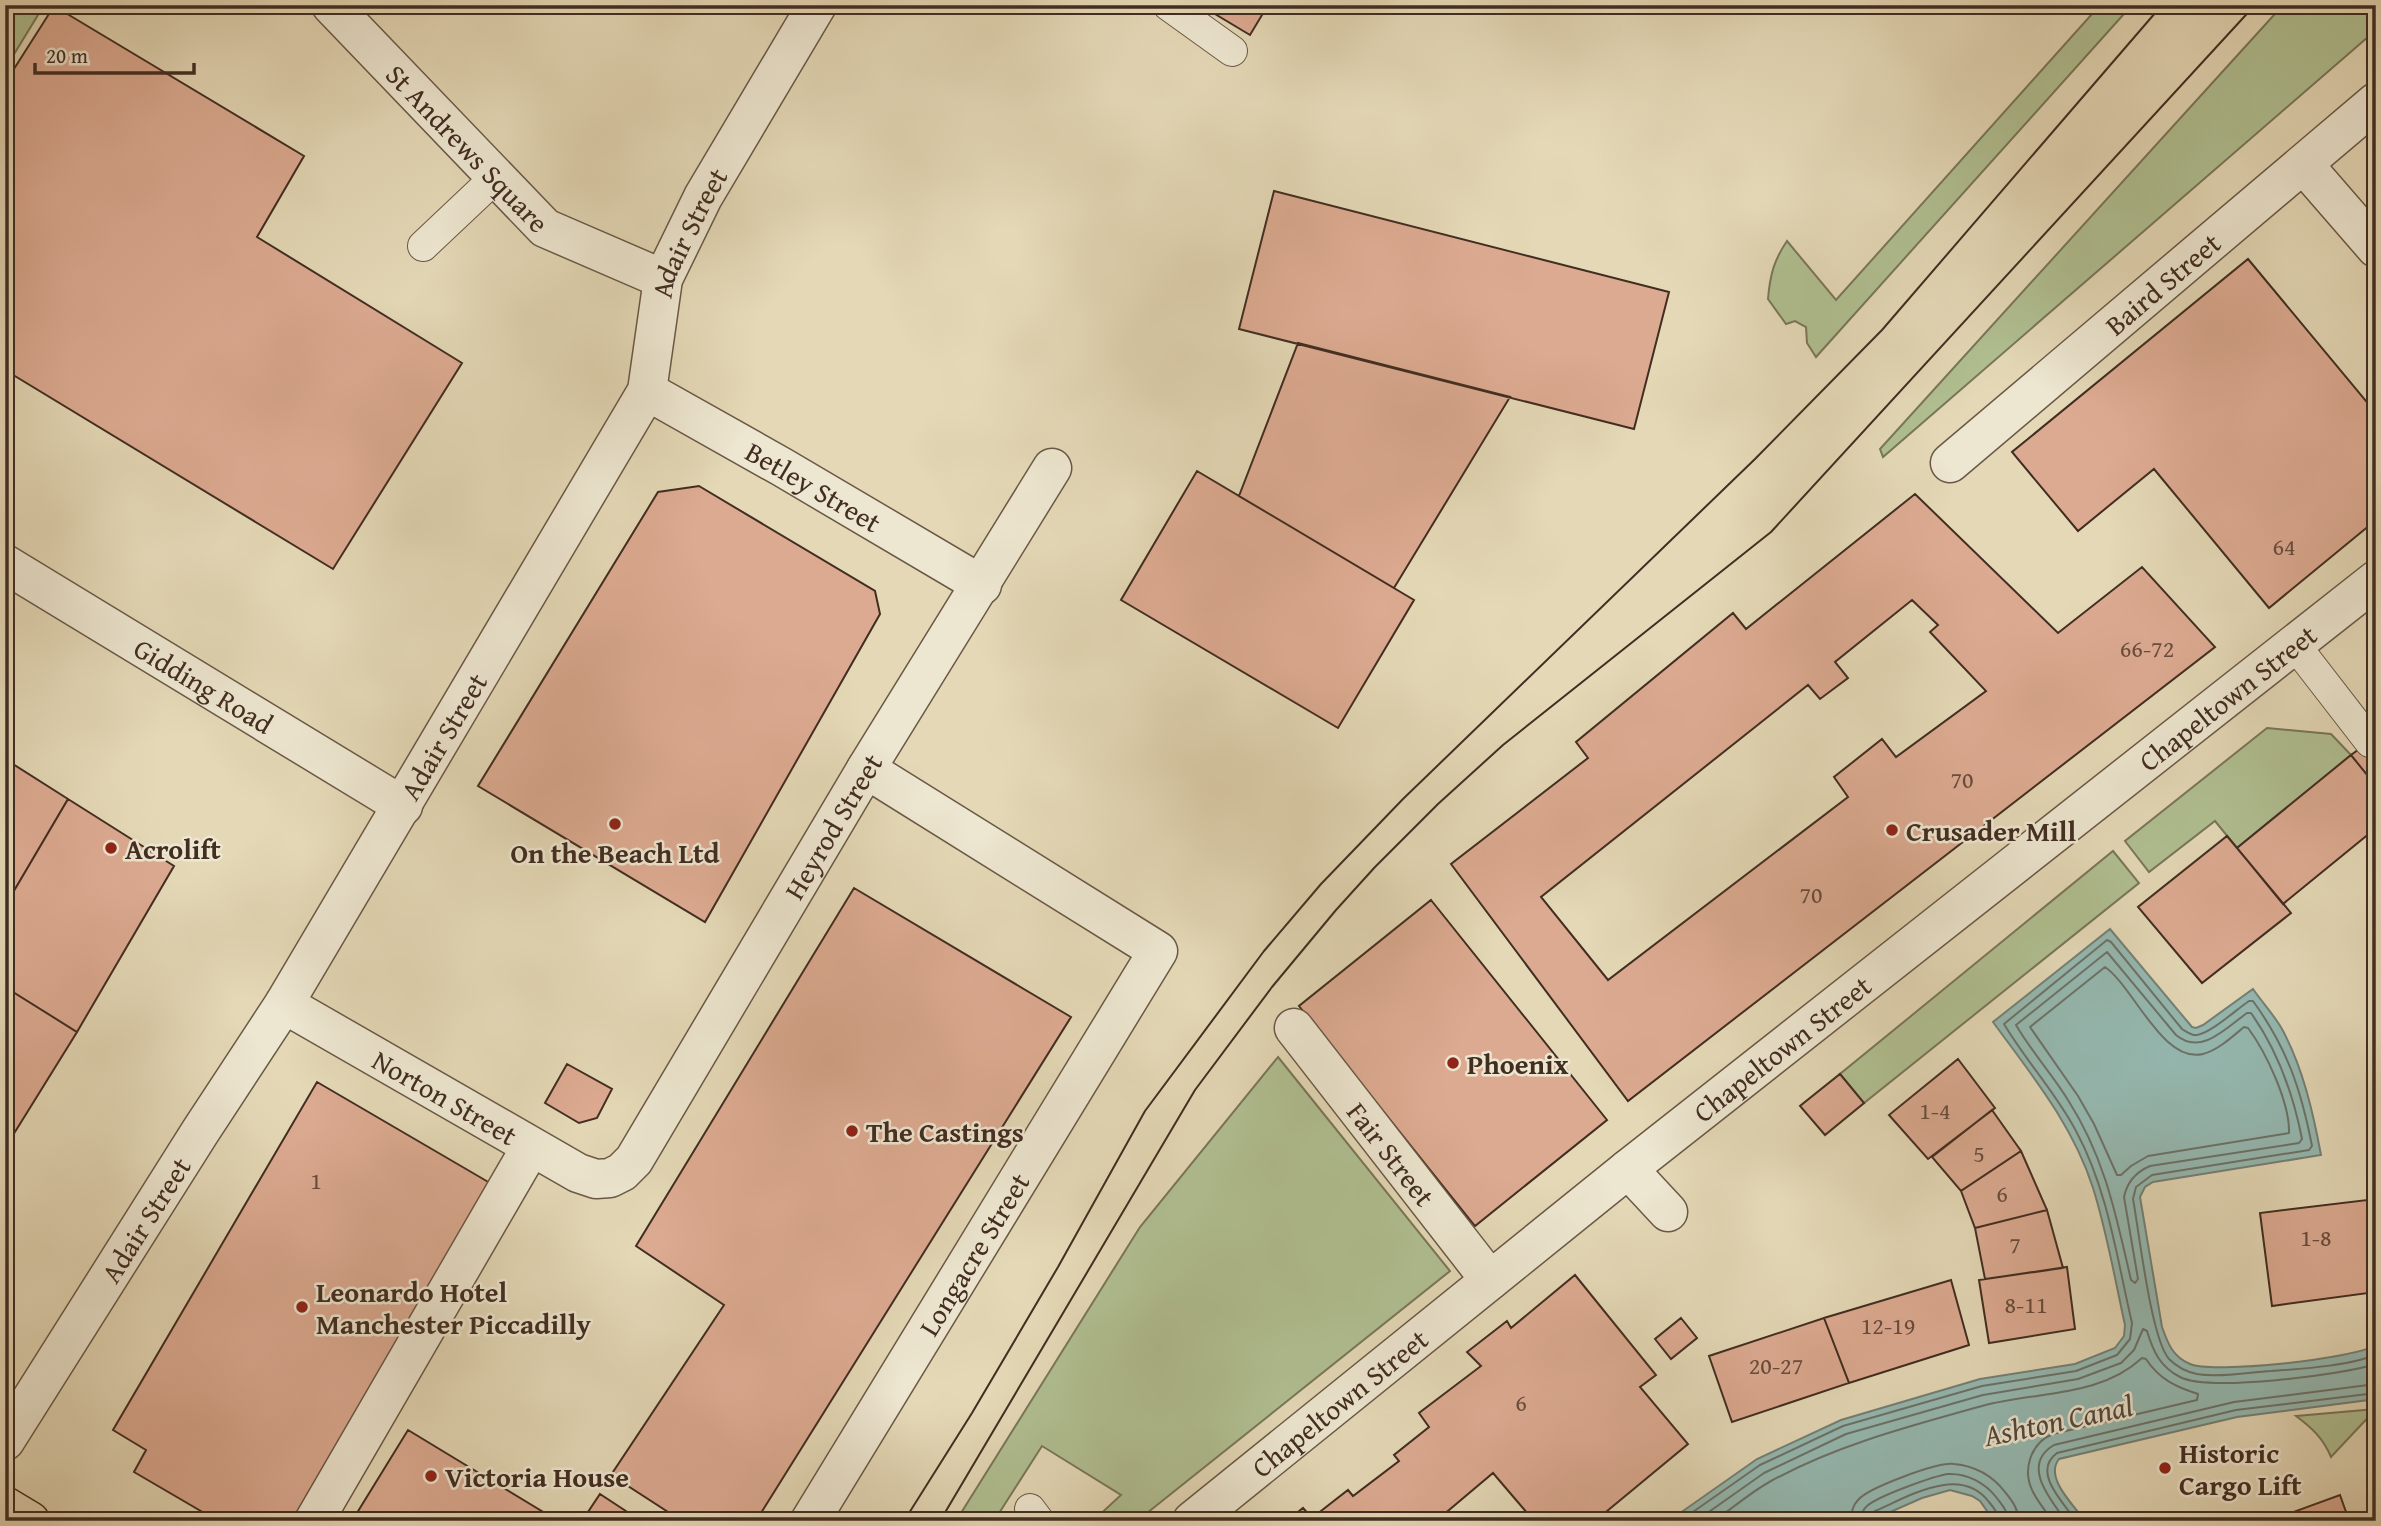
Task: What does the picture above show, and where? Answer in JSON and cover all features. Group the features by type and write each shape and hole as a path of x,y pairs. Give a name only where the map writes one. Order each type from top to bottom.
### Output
{"highway":[{"path":"5,1506 30,1521"}],"street":[{"name":"St Andrews Square","path":"331,5 545,228 663,279"},
{"name":"Adair Street","path":"5,1441 284,1004 647,391 663,279 703,197 817,5"},
{"name":"Baird Street","path":"1950,463 2376,102"},
{"path":"2304,165 2376,248"},
{"name":"Betley Street","path":"647,391 982,585"},
{"name":"Heyrod Street","path":"610,1178 622,1172 634,1160 866,769 1052,468"},
{"name":"Gidding Road","path":"7,568 403,806"},
{"name":"Chapeltown Street","path":"1192,1521 1628,1169 2376,580"},
{"name":"Longacre Street","path":"810,1521 1158,951 866,769"},
{"name":"Norton Street","path":"284,1004 578,1173 596,1178 610,1178"},
{"name":"Fair Street","path":"1294,1028 1490,1279"},
{"path":"314,1521 531,1147"},
{"path":"1628,1169 1668,1212"}],"lane":[{"path":"1168,5 1232,51"},
{"path":"423,246 495,178"},
{"path":"2295,645 2370,742"}],"green space":[{"path":"5,5 37,5 41,10 5,69"},
{"path":"2100,5 2132,5 1816,357 1807,343 1806,327 1795,321 1786,324 1768,299 1773,268 1787,241 1836,300"},
{"path":"2283,5 2376,5 2376,30 1883,457 1880,449"},
{"path":"2267,728 2331,734 2351,755 2237,848 2215,821 2149,872 2125,841"},
{"path":"2113,851 2139,883 1864,1103 1840,1074"},
{"path":"1278,1057 1450,1271 1137,1521 1093,1521 1121,1495 1042,1446 994,1521 956,1521 1140,1227"},
{"path":"2376,1409 2331,1457 2316,1434 2296,1416"}],"water":[{"name":"Ashton Canal","path":"2110,929 2192,1027 2203,1025 2253,989 2279,1024 2296,1059 2311,1107 2321,1155 2153,1182 2145,1187 2140,1197 2162,1327 2169,1344 2179,1358 2204,1367 2283,1364 2341,1355 2376,1345 2376,1399 2237,1417 2059,1459 2055,1466 2058,1483 2085,1521 1994,1521 1980,1501 1950,1490 1922,1498 1870,1521 1657,1521 1664,1515 1673,1518 1757,1459 1841,1420 1980,1379 2075,1364 2115,1348 2124,1336 2125,1325 2102,1222 2085,1165 2050,1101 1993,1022"}],"building":[{"path":"1200,5 1268,5 1250,35"},
{"path":"54,6 304,156 257,237 462,363 333,569 5,370 5,83"},
{"path":"1274,191 1669,292 1634,429 1239,329"},
{"path":"2248,259 2376,413 2376,520 2269,608 2154,469 2078,531 2012,452"},
{"path":"1298,343 1510,397 1394,588 1239,496"},
{"path":"1197,471 1414,600 1338,728 1121,600"},
{"path":"699,486 875,591 880,614 705,922 478,786 658,492"},
{"name":"Crusader Mill","path":"1915,494 2058,633 2142,567 2215,647 1628,1101 1451,864 1588,758 1576,742 1733,613 1746,629","holes":["1912,600 1938,625 1930,632 1986,691 1896,757 1882,739 1834,777 1848,797 1608,980 1541,897 1808,685 1820,699 1848,678 1835,662"]},
{"path":"2376,737 2376,786 2351,755"},
{"path":"2351,755 2376,786 2376,828 2283,904 2237,848"},
{"path":"5,759 68,799 5,906"},
{"path":"68,799 174,866 77,1032 5,987 5,906"},
{"path":"2227,836 2291,913 2202,983 2138,907"},
{"name":"The Castings","path":"854,888 1071,1017 756,1521 682,1521 611,1475 724,1305 636,1246"},
{"name":"Phoenix","path":"1431,900 1607,1120 1475,1226 1299,1006"},
{"path":"5,987 77,1032 5,1148"},
{"path":"1958,1059 1995,1108 1928,1159 1889,1115"},
{"path":"567,1064 612,1089 597,1118 579,1123 545,1103"},
{"path":"1840,1074 1864,1103 1825,1135 1800,1106"},
{"name":"Leonardo Hotel Manchester Piccadilly","path":"317,1082 490,1183 292,1521 218,1521 134,1472 146,1450 113,1430"},
{"path":"1992,1110 2021,1151 1961,1191 1932,1157"},
{"path":"2021,1151 2047,1210 1975,1228 1961,1191"},
{"path":"2367,1200 2376,1292 2272,1306 2260,1213"},
{"path":"2047,1210 2063,1268 1985,1279 1975,1228"},
{"path":"2376,1213 2376,1274 2369,1214"},
{"path":"2067,1267 2075,1329 1989,1343 1979,1280"},
{"path":"1575,1275 1656,1375 1640,1387 1688,1444 1595,1521 1534,1521 1493,1473 1436,1521 1287,1521 1303,1508 1312,1518 1348,1490 1353,1496 1399,1461 1394,1455 1429,1427 1419,1413 1481,1366 1467,1352 1507,1321 1511,1328"},
{"path":"1951,1280 1969,1345 1849,1383 1824,1318"},
{"path":"1681,1318 1697,1338 1671,1359 1655,1339"},
{"path":"1824,1318 1849,1383 1732,1422 1709,1356"},
{"name":"Victoria House","path":"408,1430 558,1521 352,1521"},
{"name":"Victoria House","path":"600,1494 641,1521 582,1521"},
{"path":"2340,1495 2346,1512 2323,1521 2269,1521"},
{"path":"2346,1512 2348,1521 2323,1521"}],"tram line":[{"path":"904,1521 972,1413 1058,1267 1145,1111 1264,951 1321,884 1403,799 1755,459 1882,330 2162,5"},
{"path":"940,1521 1195,1090 1272,987 1336,910 1438,804 1503,745 1771,532 2255,5"}],"place":[{"name":"On the Beach Ltd","path":"615,824"},
{"name":"Crusader Mill","path":"1892,830"},
{"name":"Acrolift","path":"111,848"},
{"name":"Phoenix","path":"1453,1063"},
{"name":"The Castings","path":"852,1131"},
{"name":"Leonardo Hotel Manchester Piccadilly","path":"302,1307"},
{"name":"Historic Cargo Lift","path":"2165,1468"},
{"name":"Victoria House","path":"431,1476"}]}
